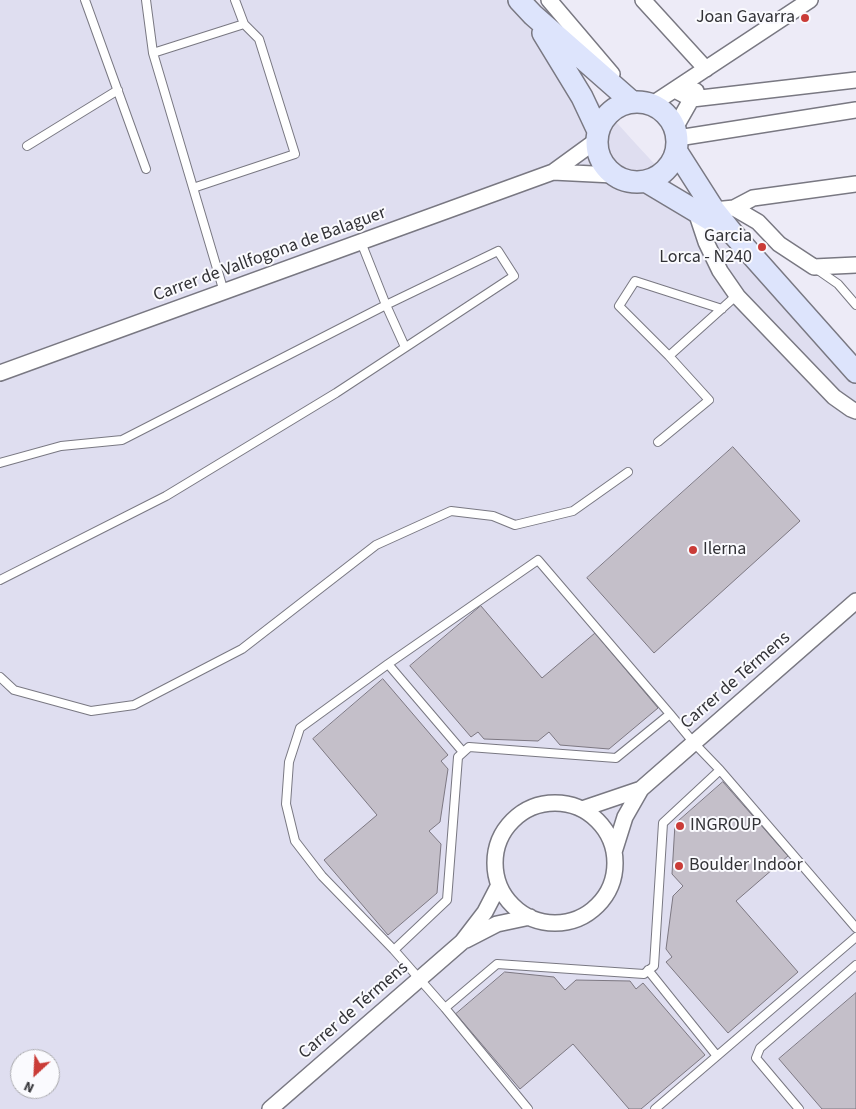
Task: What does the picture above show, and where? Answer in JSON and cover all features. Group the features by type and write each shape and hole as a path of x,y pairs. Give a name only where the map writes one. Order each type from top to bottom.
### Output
{"street":[{"path":"549,0 640,103"},
{"path":"643,0 706,69"},
{"path":"598,136 603,120 621,105 640,103 675,90 810,0"},
{"path":"526,8 640,103 661,110 669,118 677,139 715,210 734,235 856,372"},
{"path":"526,8 582,97 598,136 600,159 613,175 620,179 629,182 647,182 657,178 666,171 673,162 677,139 706,69"},
{"path":"675,90 692,99 856,80"},
{"path":"677,139 856,110"},
{"name":"Carrer de Vallfogona de Balaguer","path":"0,373 553,172 598,136"},
{"name":"Carrer de Vallfogona de Balaguer","path":"553,172 613,175"},
{"path":"647,182 715,210 758,222 779,244 814,267 856,265"},
{"path":"715,210 753,198 856,184"},
{"path":"758,222 771,196"},
{"path":"715,210 706,242 720,271 737,295 834,398 856,411"},
{"name":"Carrer de Térmens","path":"614,852 625,817 640,789 856,601"},
{"name":"Carrer de Térmens","path":"582,809 640,789"},
{"path":"551,803 570,804 582,809 600,822 609,836 614,852 615,871 609,889 599,904 584,915 566,922 548,922 530,917 517,909 506,898 499,885 495,866 497,848 504,830 517,817 533,807 551,803"},
{"name":"Carrer de Térmens","path":"270,1109 462,942 485,912 499,885"},
{"name":"Carrer de Térmens","path":"462,942 498,924 530,917"}],"lane":[{"path":"85,0 146,169"},
{"path":"146,0 154,54 224,292"},
{"path":"193,188 295,154 260,39 244,24 235,0"},
{"path":"154,54 244,24"},
{"path":"27,146 118,90"},
{"path":"362,242 386,305 405,347"},
{"path":"0,463 61,446 122,440 386,305 498,251 514,276 336,392 166,496 0,580"},
{"path":"814,267 838,284 856,305"},
{"path":"658,442 709,400 619,306 635,281 722,308"},
{"path":"668,356 737,295"},
{"path":"0,677 14,690 91,711 134,705 242,650 376,545 451,511 493,516 515,525 572,511 628,472"},
{"path":"528,1109 394,950 322,876 296,841 286,804 289,762 300,728 388,664 538,560 694,743 720,770 856,928"},
{"path":"388,664 463,752"},
{"path":"394,950 448,900 458,757 463,752 469,747 616,758 670,714"},
{"path":"444,1008 496,964 644,974 654,966 663,823 720,770"},
{"path":"655,1109 856,937"},
{"path":"799,1109 756,1058 760,1048 856,965"},
{"path":"648,970 717,1056"}],"shaded area":[{"path":"0,0 506,0 636,144 856,381 856,1109 0,1109"}],"building":[{"name":"Ilerna","path":"733,447 800,521 654,653 587,578"},
{"path":"481,606 542,678 595,633 658,708 609,749 560,745 549,732 538,741 484,739 478,732 471,737 410,666"},
{"path":"383,679 448,755 441,761 448,769 440,822 429,831 441,844 437,893 388,935 324,860 377,815 313,739"},
{"path":"723,782 788,856 736,901 798,972 728,1033 666,962 672,957 666,949 673,896 683,886 672,874 675,824"},
{"path":"505,972 554,977 565,990 576,980 630,981 636,989 643,983 705,1055 641,1109 629,1109 573,1044 520,1089 456,1014"},
{"path":"856,993 856,1109 822,1109 779,1059"}],"place":[{"name":"Joan Gavarra","path":"805,18"},
{"name":"Garcia Lorca - N240","path":"762,247"},
{"name":"Ilerna","path":"693,550"},
{"name":"INGROUP","path":"680,826"},
{"name":"Boulder Indoor","path":"679,866"}]}
